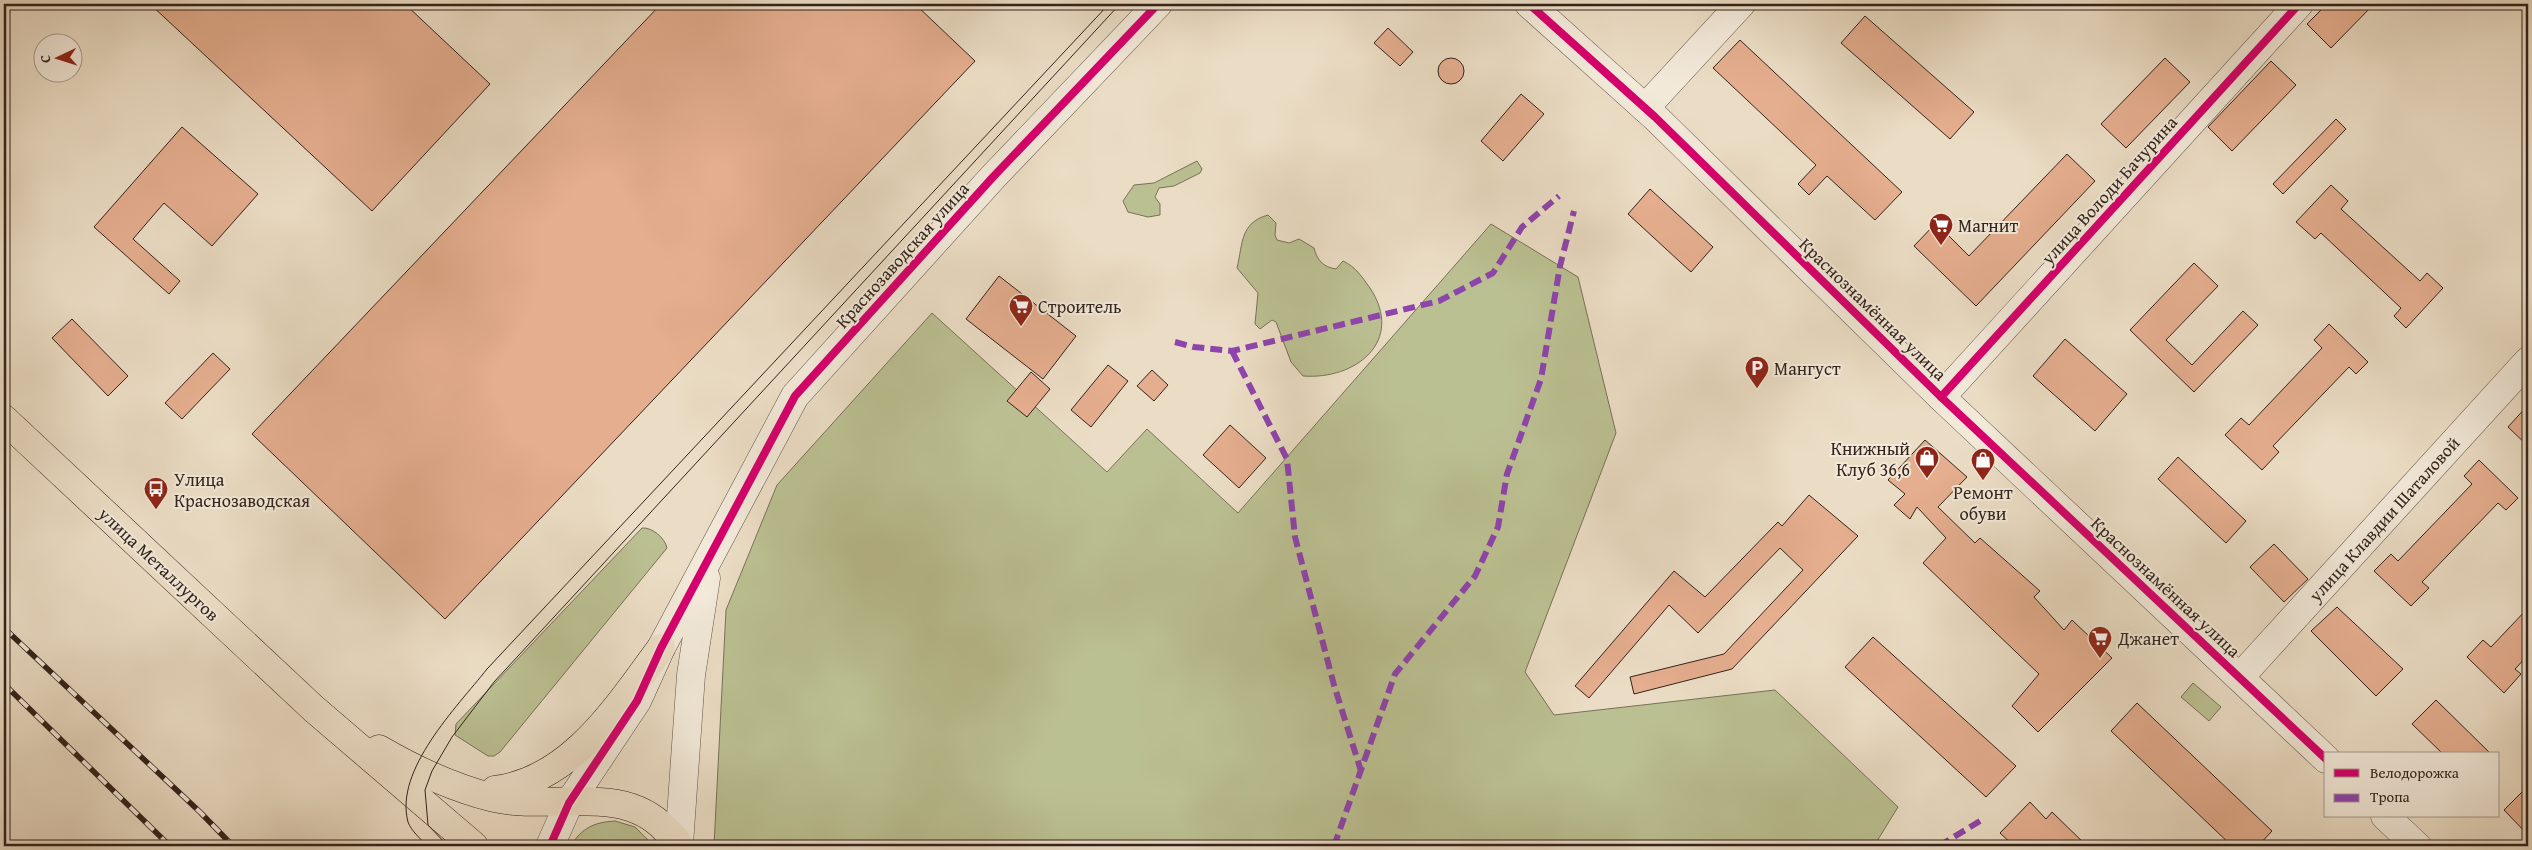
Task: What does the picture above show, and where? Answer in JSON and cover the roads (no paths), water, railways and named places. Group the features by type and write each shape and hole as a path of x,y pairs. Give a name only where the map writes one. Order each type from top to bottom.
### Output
{"main road":[{"name":"улица Металлургов","path":"4,419 314,709"},
{"path":"478,793 514,788 535,779 559,765 599,728 661,648"},
{"path":"314,709 415,770 496,798 569,803 615,802 641,809 662,825 680,845"},
{"path":"314,709 474,846"}],"street":[{"name":"Краснозаводская улица","path":"550,846 569,803 637,700 661,648 794,396 993,177 1158,4"},
{"name":"Краснознамённая улица","path":"1529,4 1645,108 1941,397 2324,757"},
{"path":"1645,108 1741,4"},
{"name":"улица Володи Бачурина","path":"1941,397 2299,4"},
{"name":"улица Клавдии Шаталовой","path":"2240,677 2528,361"},
{"path":"680,845 691,675 709,557"},
{"path":"2387,818 2417,846"}],"tram line":[{"path":"427,846 409,825 406,802 410,781 419,761 445,720 487,669 1109,4"},
{"path":"448,846 428,825 425,790 432,771 452,737 494,682 1120,4"}],"railway":[{"path":"4,628 200,812 233,846"},
{"path":"4,684 170,846"}],"place":[{"name":"Магнит","path":"1941,246"},
{"name":"Строитель","path":"1021,327"},
{"name":"Мангуст","path":"1757,389"},
{"name":"Книжный Клуб 36,6","path":"1927,479"},
{"name":"Ремонт обуви","path":"1983,481"},
{"name":"Улица Краснозаводская","path":"156,510"},
{"name":"Джанет","path":"2100,659"}]}
